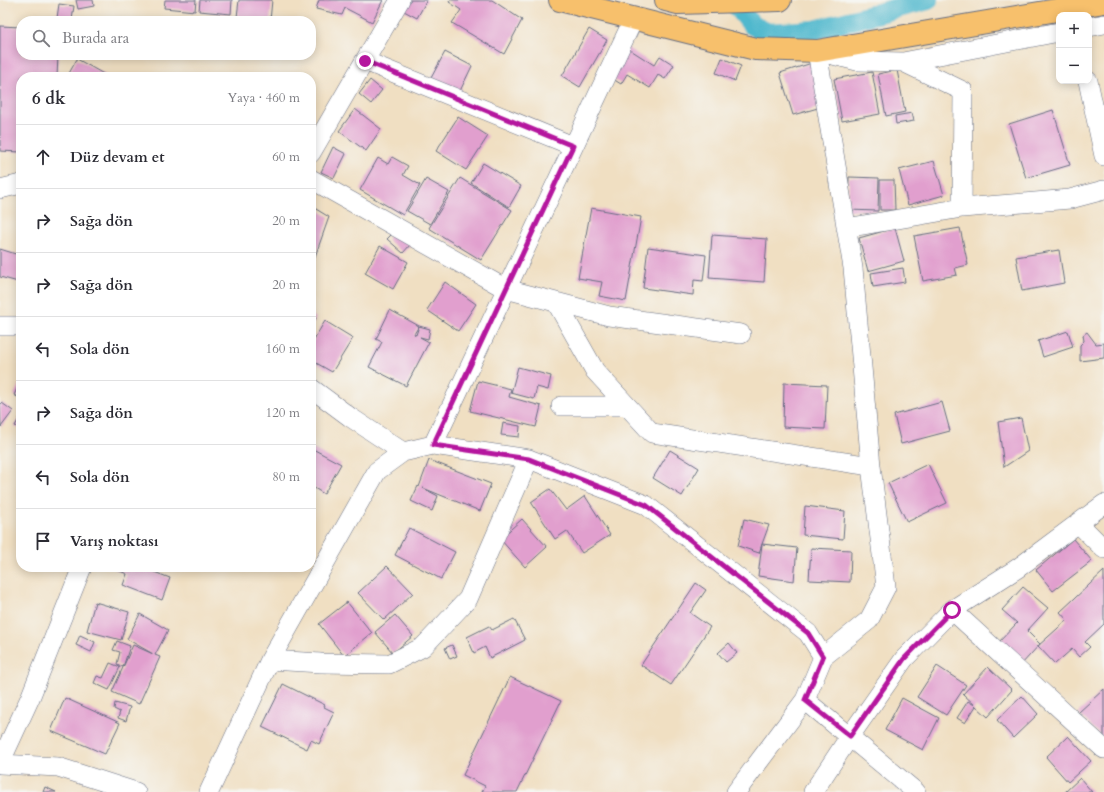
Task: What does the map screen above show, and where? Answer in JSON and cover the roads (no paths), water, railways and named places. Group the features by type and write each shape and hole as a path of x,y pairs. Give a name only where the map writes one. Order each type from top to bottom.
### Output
{"main road":[{"path":"560,0 756,49 817,51 1104,2"},
{"path":"666,0 678,3 763,1"}],"street":[{"path":"316,144 400,0"},
{"path":"433,445 634,18"},
{"path":"1092,26 1104,24"},
{"path":"736,792 805,700 823,657 869,620 886,587 871,466 853,268 817,51 858,61 904,62 1056,33"},
{"path":"365,61 573,146"},
{"path":"904,62 962,91 962,208"},
{"path":"1089,84 1096,112 1104,156"},
{"path":"316,182 506,289 608,316 741,334"},
{"path":"0,189 16,185"},
{"path":"846,228 962,208 1070,198 1104,190"},
{"path":"556,302 595,371 652,433 871,466"},
{"path":"0,326 16,326"},
{"path":"316,392 350,417 403,452"},
{"path":"561,406 627,406"},
{"path":"209,792 270,660 377,471 403,452 433,445 529,459 646,505 808,633 823,657"},
{"path":"270,660 321,663 389,664 423,647 468,599 529,459"},
{"path":"813,792 904,659 952,610 1018,568 1104,504"},
{"path":"1078,523 1104,549"},
{"path":"80,572 30,698 0,763 58,767 136,792"},
{"path":"952,610 1104,749"},
{"path":"805,700 916,792"}],"waterway":[{"path":"732,0 752,25 768,33 815,30 928,0"}]}
